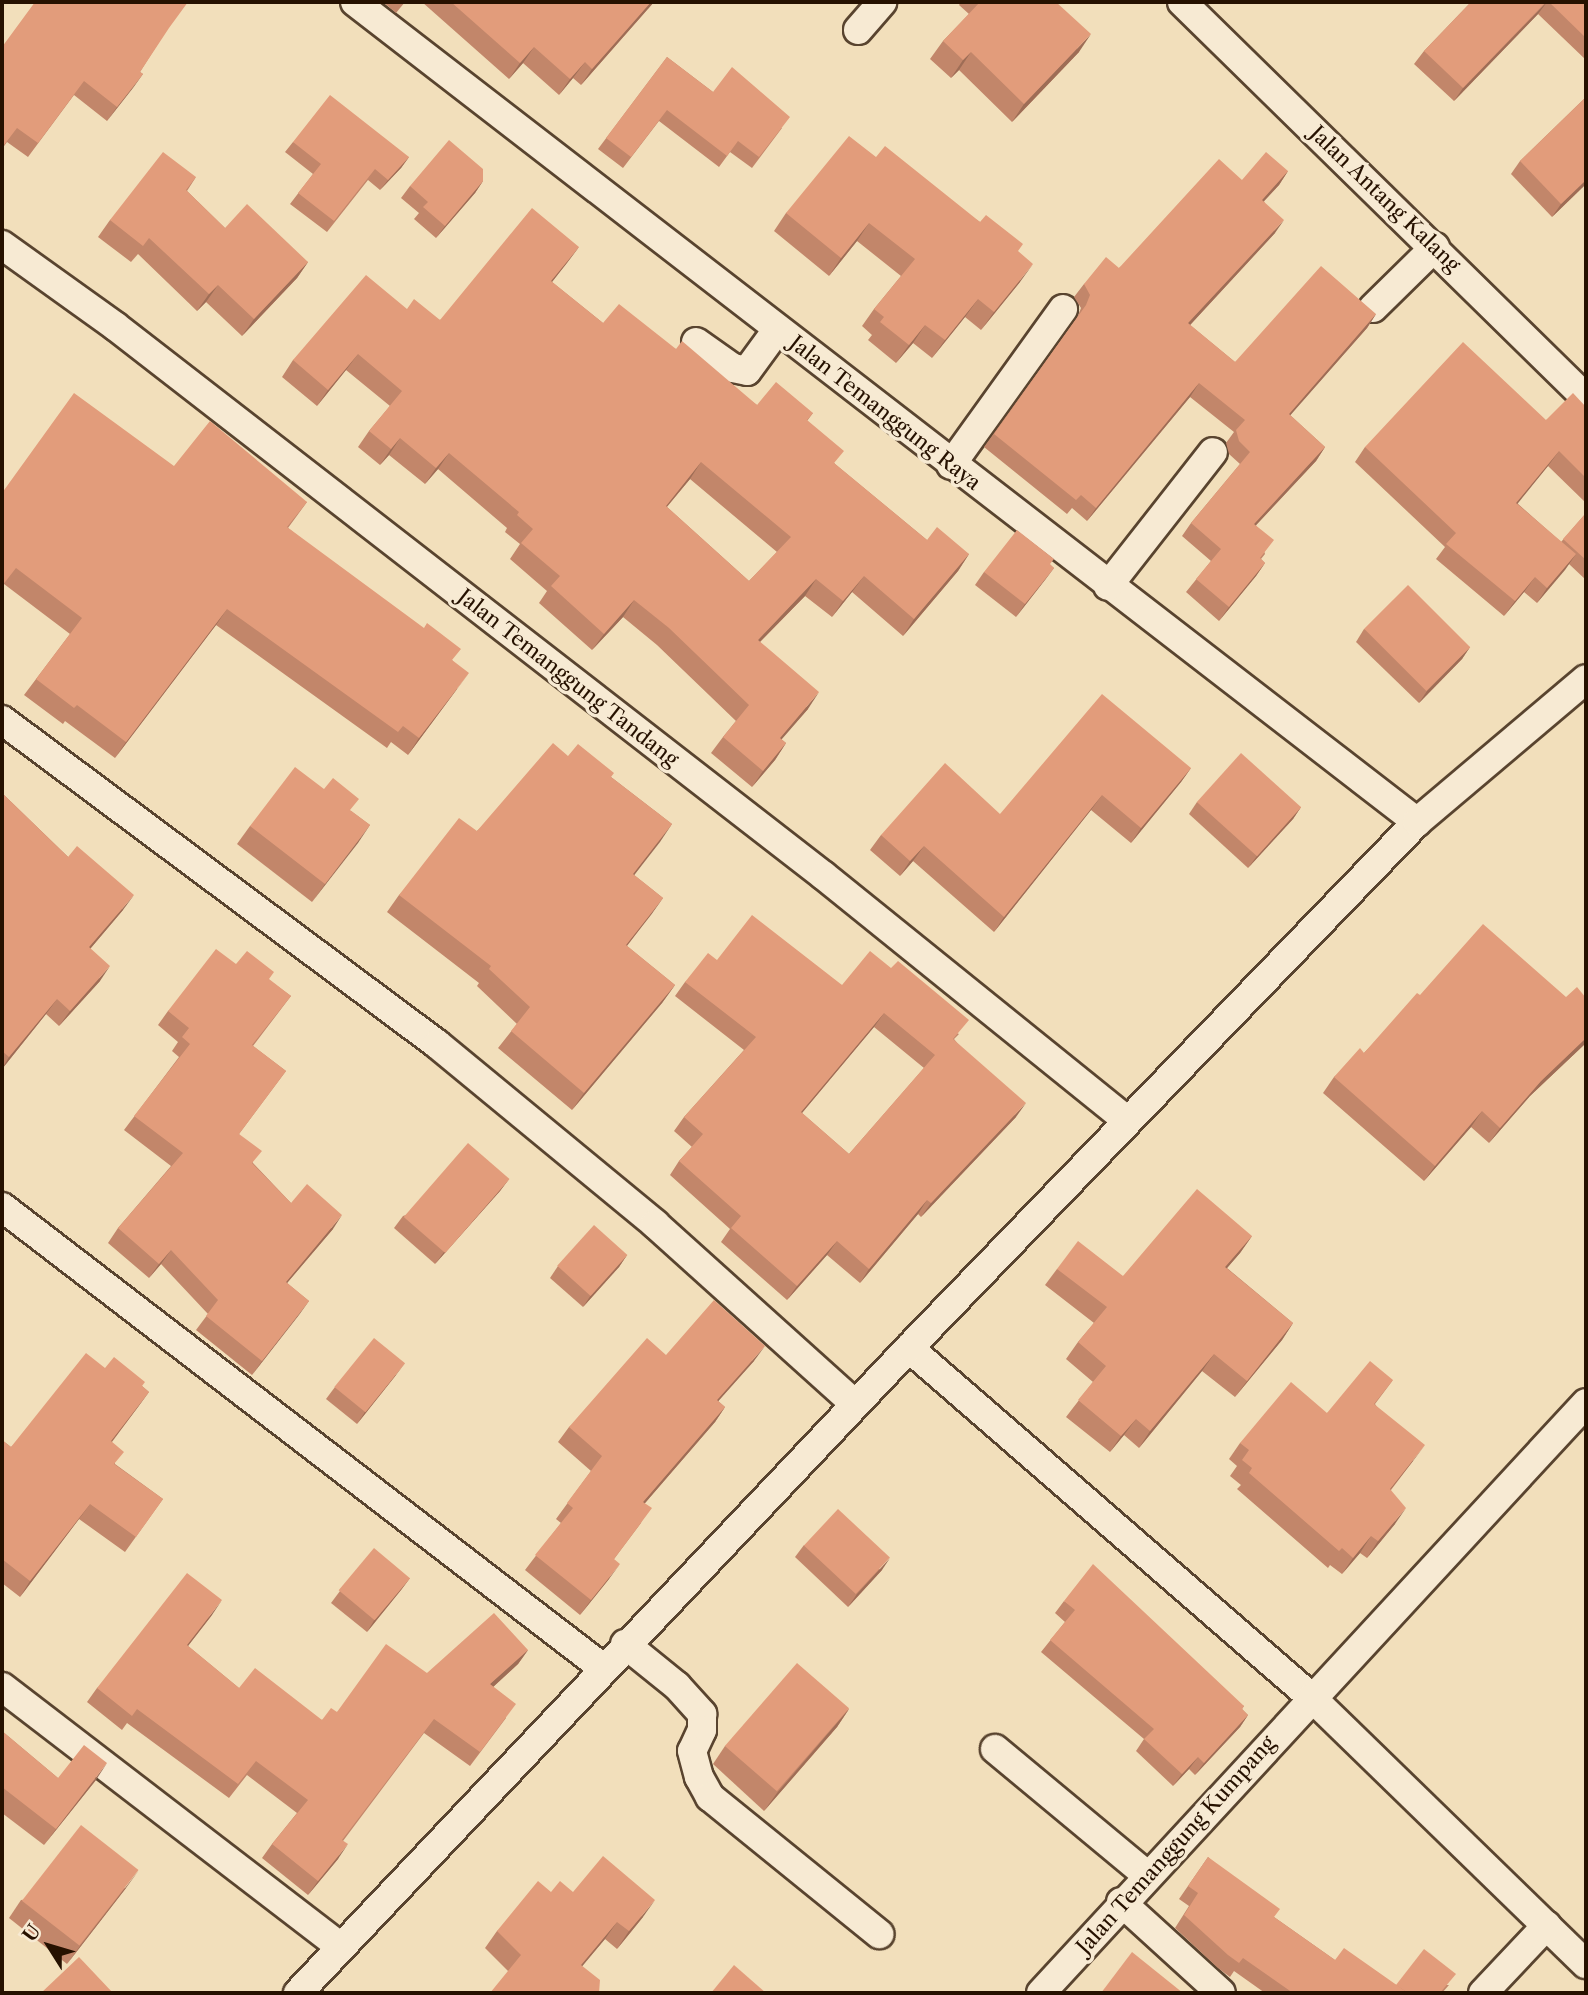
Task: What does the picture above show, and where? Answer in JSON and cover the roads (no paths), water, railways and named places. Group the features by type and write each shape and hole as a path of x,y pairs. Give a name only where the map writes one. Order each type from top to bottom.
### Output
{"street":[{"name":"Jalan Temanggung Raya","path":"355,2 951,465 1417,822"},
{"path":"858,30 882,2"},
{"name":"Jalan Antang Kalang","path":"1182,2 1435,247 1586,398"},
{"name":"Jalan Temanggung Tandang","path":"2,245 136,343 824,876 1128,1121"},
{"path":"1373,308 1435,247"},
{"path":"951,465 1063,309"},
{"path":"696,342 733,369 747,371 778,330"},
{"path":"1108,586 1213,452"},
{"path":"298,1993 625,1644 1417,822 1586,679"},
{"path":"2,720 437,1044 654,1224 855,1404"},
{"path":"2,1207 603,1668"},
{"path":"909,1348 1311,1697 1586,1964"},
{"name":"Jalan Temanggung Kumpang","path":"1041,1993 1121,1902 1586,1404"},
{"path":"625,1644 702,1714 702,1730 692,1751 699,1777 710,1797 879,1934"},
{"path":"2,1686 340,1946"},
{"path":"995,1749 1147,1875"},
{"path":"1121,1902 1221,1993"},
{"path":"1483,1993 1547,1925"}]}
